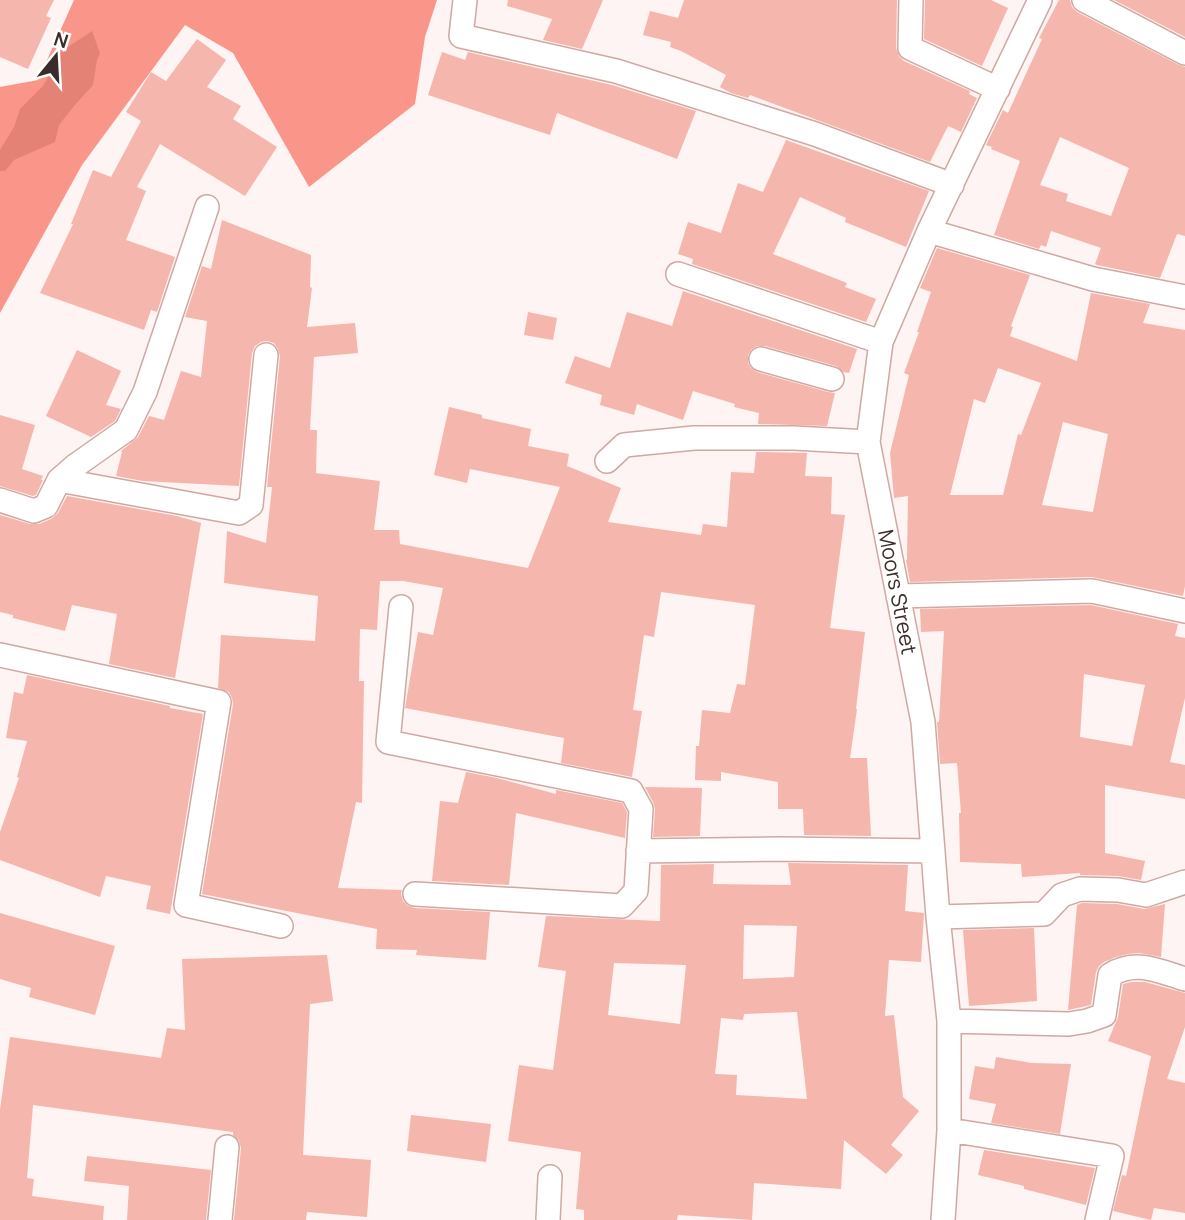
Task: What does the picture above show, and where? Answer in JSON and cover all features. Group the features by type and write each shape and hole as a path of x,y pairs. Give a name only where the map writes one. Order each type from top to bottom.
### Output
{"street":[{"path":"465,0 461,36 616,71 815,134 952,185"},
{"path":"911,0 910,48 998,89"},
{"name":"Moors Street","path":"943,1220 949,1130 949,1021 923,722 868,442 881,342 929,231 1040,0"},
{"path":"1084,0 1185,53"},
{"path":"0,500 34,511 46,506 59,480 126,430 145,392 207,207"},
{"path":"929,231 1093,279 1185,297"},
{"path":"678,274 881,342"},
{"path":"59,480 239,513 251,505 266,355"},
{"path":"761,359 832,379"},
{"path":"607,461 624,445 694,438 794,438 868,442"},
{"path":"898,596 1093,591 1185,611"},
{"path":"401,607 388,742 631,791 641,809 636,891 622,906 415,894"},
{"path":"0,655 219,702 186,905 281,926"},
{"path":"638,851 933,851"},
{"path":"938,917 1044,914 1062,895 1080,889 1118,890 1146,895 1185,882"},
{"path":"949,1021 1078,1023 1104,1014 1110,975 1122,968 1142,966 1185,979"},
{"path":"949,1130 1112,1156 1097,1220"},
{"path":"220,1220 227,1147"},
{"path":"548,1220 550,1177"}],"shaded area":[{"path":"74,0 437,0 425,37 415,104 309,187 233,53 185,25 82,165 0,313 0,87 38,80"},
{"path":"92,31 100,53 93,85 59,125 55,142 14,160 5,171 0,171 0,150 14,127 20,109 43,86 62,51"}],"building":[{"path":"0,0 54,0 46,16 51,18 28,69 0,57"},
{"path":"508,0 603,0 582,49 543,40 552,19 507,6"},
{"path":"684,0 897,0 896,48 899,56 904,61 970,91 969,94 977,98 961,132 948,126 930,162 750,95 748,98 731,93 720,87 726,75 670,47 671,42 643,35 650,11 678,18"},
{"path":"925,0 991,0 1008,8 982,66 924,39"},
{"path":"1059,0 1070,0 1077,12 1185,67 1185,236 1177,234 1160,278 1097,265 1095,264 1101,248 1051,231 1046,247 1041,245 1039,249 994,235 1020,161 986,145 1003,110 1008,113 1042,39 1039,38","holes":["1060,137 1129,168 1111,216 1066,201 1068,194 1040,185"]},
{"path":"1114,0 1185,0 1185,37"},
{"path":"197,39 226,60 207,87 241,106 233,119 277,147 245,196 160,144 137,187 146,191 126,240 175,257 157,312 151,310 144,330 40,293 73,224 93,170 111,177 141,121 126,112 151,72 166,81"},
{"path":"442,52 465,60 468,52 612,85 696,111 677,159 557,113 550,135 428,95"},
{"path":"786,140 929,191 906,247 845,222 846,218 800,197 773,254 847,283 845,287 876,299 866,322 692,264 693,259 678,254 688,222 721,233 738,183 763,192"},
{"path":"222,220 311,255 312,288 307,327 355,323 358,353 314,357 310,430 317,430 316,473 380,481 374,530 399,530 400,544 528,568 560,487 470,469 467,483 434,475 449,407 531,429 528,446 569,454 567,466 621,488 608,522 701,535 703,524 727,527 731,472 754,473 756,452 807,453 805,476 832,477 831,514 845,515 830,628 865,632 850,758 867,758 871,836 804,835 803,809 778,809 778,782 721,772 721,781 695,780 696,746 699,746 702,710 730,713 737,684 745,685 755,605 661,592 654,637 644,635 633,710 642,711 632,777 561,763 564,738 405,708 418,632 433,635 443,588 403,581 380,581 377,630 360,629 359,681 364,681 362,803 356,802 338,888 402,890 403,901 414,908 490,912 486,960 416,955 417,950 376,949 377,929 202,894 233,704 229,692 218,688 221,635 315,641 318,596 224,583 227,531 266,543 272,487 267,487 280,356 274,343 261,342 255,346 252,353 239,486 143,481 116,476 121,451 138,437 149,416 164,420 181,371 201,377 207,321 185,317 202,266 211,269"},
{"path":"937,248 1030,275 1011,326 1010,336 1077,361 1091,293 1150,304 1143,323 1185,330 1183,596 1092,577 910,582 906,560 908,496 894,498 890,453 909,375 904,373 931,292 920,288","holes":["998,368 1041,383 1021,435 1018,434 1003,495 950,495 974,399 985,403","1063,422 1108,434 1093,512 1042,505"]},
{"path":"683,291 857,349 849,373 836,366 765,346 757,346 748,355 748,363 757,372 835,393 827,426 758,424 759,413 734,407 735,404 693,391 683,420 637,404 634,415 600,405 602,395 565,383 575,356 610,368 627,312 672,326"},
{"path":"528,312 557,318 553,340 524,335"},
{"path":"77,350 121,371 106,405 121,409 115,421 91,437 46,416"},
{"path":"0,415 35,425 22,469 43,476 36,495 0,486"},
{"path":"67,496 177,516 201,523 175,678 109,664 117,614 72,605 65,631 13,618 13,615 0,612 0,515 39,524 58,513"},
{"path":"1091,605 1178,624 1175,636 1185,638 1185,698 1170,762 1185,765 1185,799 1105,785 1105,853 1145,861 1141,880 1080,873 1022,877 1021,864 960,862 961,813 957,763 940,764 937,722 944,631 921,632 920,609","holes":["1084,674 1145,685 1132,746 1080,737"]},
{"path":"27,675 203,714 170,914 146,909 151,886 106,876 100,897 0,860 0,832 19,778 17,777 27,741 6,738 14,692 23,694"},
{"path":"466,772 556,794 556,790 622,803 627,812 625,838 516,813 509,885 432,881 440,801 458,803"},
{"path":"645,787 702,788 700,836 653,837 655,809"},
{"path":"788,863 908,865 905,911 924,913 921,962 889,960 885,1016 894,1015 903,1097 919,1111 891,1145 903,1155 886,1174 844,1140 841,1189 754,1183 752,1220 678,1215 677,1220 584,1220 584,1210 576,1209 581,1152 508,1141 519,1065 553,1070 566,971 538,967 546,916 660,921 661,865 714,864 713,884 791,885","holes":["744,925 797,926 794,977 743,979","614,963 686,965 680,1024 608,1015","797,1012 807,1099 736,1095 737,1075 715,1074 721,1018 743,1020 744,1014"]},
{"path":"1117,904 1144,909 1165,904 1161,957 1139,953 1104,962 1096,972 1091,1005 1068,1010 1077,905"},
{"path":"0,913 115,946 95,1015 29,997 31,988 0,979"},
{"path":"1034,928 1037,1001 969,1006 963,930"},
{"path":"327,955 333,1001 310,1004 303,1155 371,1160 367,1217 307,1212 306,1220 234,1220 241,1148 233,1132 33,1105 27,1178 34,1179 32,1196 104,1206 103,1220 0,1220 0,1110 10,1037 161,1058 167,1028 185,1030 182,959"},
{"path":"1145,982 1185,993 1185,1027 1167,1079 1185,1083 1185,1213 1154,1208 1151,1220 1113,1211 1122,1175 1126,1176 1151,1056 1108,1041 1118,1017 1123,984"},
{"path":"996,1057 1032,1063 1071,1064 1060,1134 991,1123 996,1104 969,1099 975,1066 994,1069"},
{"path":"411,1115 491,1124 486,1162 407,1151"},
{"path":"984,1150 1095,1168 1086,1205 978,1175"},
{"path":"87,1156 211,1170 206,1220 127,1220 129,1186 84,1181"}]}
